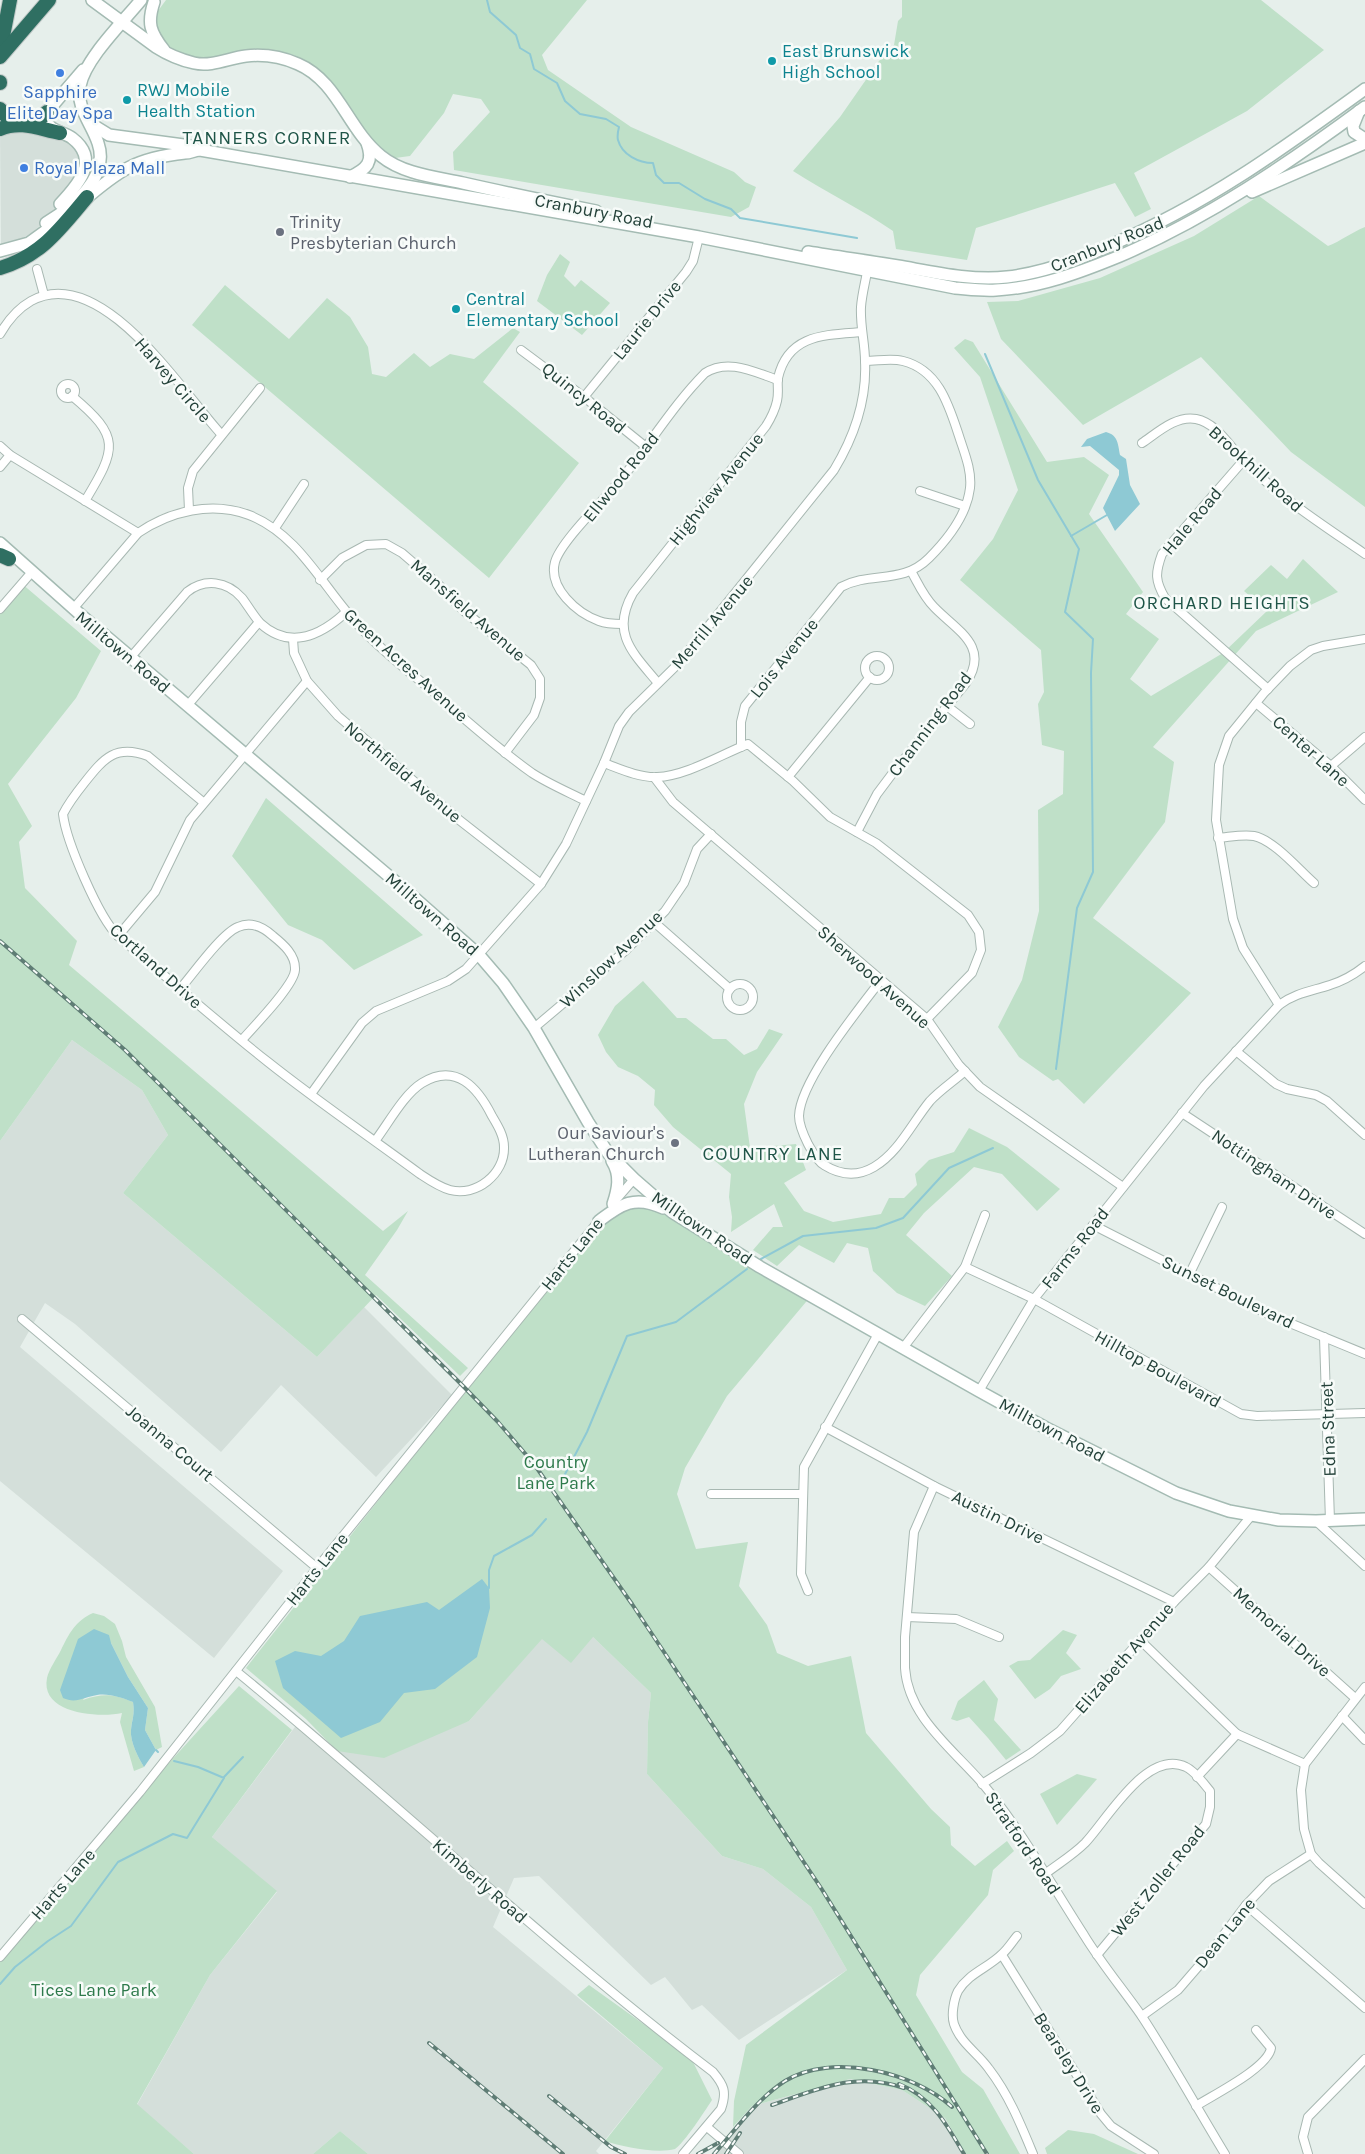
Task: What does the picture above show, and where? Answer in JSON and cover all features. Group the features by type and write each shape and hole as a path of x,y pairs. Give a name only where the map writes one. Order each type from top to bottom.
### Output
{"highway":[{"path":"0,52 10,0"},
{"path":"0,57 49,0"},
{"path":"0,109 6,116 34,128 60,133"},
{"path":"0,129 9,125 26,124 39,120 47,112"},
{"path":"0,268 17,264 40,249 87,197"}],"main road":[{"name":"Cranbury Road","path":"92,0 167,54 195,64 218,63 245,56 272,56 299,64 318,77 335,96 367,143 381,156 407,170 532,199 817,253 955,288 996,290 1036,284 1089,269 1162,237 1207,214 1270,174 1362,109"},
{"path":"33,232 75,189 83,177 86,165 79,145 72,138 50,128 47,124 45,119 47,112 141,0"},
{"path":"122,23 134,19 155,1"},
{"path":"155,1 149,17 152,30 167,54"},
{"path":"0,245 21,239 33,232 84,192 97,173 100,160 98,144 84,113 80,98 80,86 94,57"},
{"name":"Cranbury Road","path":"0,251 28,244 47,232 117,173 132,165 149,158 197,150 868,266 976,277 1007,277 1083,258 1168,219 1218,192 1268,160 1365,89"},
{"path":"1362,109 1353,126 1354,132 1365,139"},
{"path":"84,113 96,126 109,135 191,146 197,150"},
{"path":"350,177 366,167 370,160 367,143"},
{"path":"1207,214 1365,143"},
{"path":"1268,160 1287,153 1302,151 1322,155 1338,154"},
{"name":"Milltown Road","path":"0,543 31,573 479,955 503,983 534,1028 608,1153 634,1180 672,1212 760,1267 979,1391 1148,1480 1209,1505 1251,1516 1316,1522 1365,1520"},
{"name":"Milltown Road","path":"3,556 31,573"},
{"path":"608,1153 618,1173 618,1187 613,1204"},
{"path":"599,1221 618,1207 634,1201 652,1203 672,1212"}],"street":[{"name":"Laurie Drive","path":"584,397 686,272 693,261 700,237"},
{"name":"Merrill Avenue","path":"311,1094 362,1023 376,1011 448,980 466,969 542,884 566,844 604,764 619,726 641,699 678,664 834,470 856,424 863,395 865,361 861,308 868,266"},
{"path":"0,334 9,319 21,307 44,294 37,269"},
{"name":"Harvey Circle","path":"44,294 77,296 104,309 154,352 221,434"},
{"name":"Highview Avenue","path":"622,624 627,603 633,593 766,426 778,400 778,380 785,359 807,340 822,335 862,332"},
{"name":"Quincy Road","path":"521,350 584,397 646,448"},
{"name":"Lois Avenue","path":"741,747 741,722 745,706 841,587 860,580 890,577 911,571 928,558 952,532 965,506 971,486 968,465 947,399 940,388 922,369 903,361 865,361"},
{"name":"Ellwood Road","path":"622,624 601,622 588,616 564,595 556,582 554,570 561,549 646,448 700,378 710,370 731,366 778,380"},
{"path":"189,510 188,488 193,471 260,388"},
{"path":"72,396 98,419 104,428 109,445 107,461 103,471 85,500"},
{"name":"Brookhill Road","path":"1142,443 1174,422 1196,419 1218,431 1243,461 1272,488 1365,554"},
{"path":"0,446 10,455 138,533"},
{"path":"0,467 10,455"},
{"name":"Hale Road","path":"1243,461 1162,554 1156,570 1158,587 1165,598 1268,689"},
{"path":"275,528 304,484"},
{"path":"920,491 965,506"},
{"name":"Green Acres Avenue","path":"73,609 138,533 160,520 189,510 226,509 248,515 275,528 303,555 345,613 387,652 506,753 534,774 586,801"},
{"name":"Mansfield Avenue","path":"320,580 342,558 366,545 386,544 402,553 438,584 464,611 531,665 540,679 540,698 534,716 506,753"},
{"name":"Channing Road","path":"857,832 878,794 970,677 974,662 972,647 964,634 926,598 911,571"},
{"path":"0,609 31,573"},
{"path":"130,658 187,592 194,586 206,583 216,583 234,590 259,622 269,630 293,639 324,630 345,613"},
{"path":"187,706 259,622"},
{"path":"622,624 633,652 658,683"},
{"name":"Northfield Avenue","path":"293,639 294,653 307,681 338,716 504,856 542,884"},
{"path":"1278,1005 1250,963 1237,935 1218,838 1216,802 1219,765 1229,736 1256,702 1290,666 1311,650 1323,646 1365,640"},
{"path":"788,777 870,678"},
{"path":"118,936 155,892 185,828 203,802 307,681"},
{"name":"Center Lane","path":"1256,702 1331,766 1365,800"},
{"path":"947,706 970,724"},
{"path":"1331,766 1365,737"},
{"path":"604,764 654,777 676,774 748,744 788,777 830,817 876,844 968,915 979,932 981,950 972,973 927,1019"},
{"name":"Cortland Drive","path":"203,802 148,756 137,752 115,753 108,756 72,798 63,814 65,827 100,911 118,936 242,1040 311,1094 375,1141 432,1182 451,1191 462,1191 480,1187 494,1174 504,1155 503,1136 482,1097 469,1083 452,1076 431,1078 412,1091 375,1141"},
{"name":"Sherwood Avenue","path":"654,777 673,802 927,1019 942,1043 980,1087 1123,1187"},
{"name":"Winslow Avenue","path":"534,1028 625,951 665,911 684,883 697,849 711,834"},
{"path":"1218,838 1242,836 1262,839 1271,844 1314,883"},
{"path":"654,922 730,989"},
{"path":"180,988 226,935 237,927 248,924 257,926 266,930 283,944 294,962 295,970 292,979 286,989 242,1040"},
{"name":"Farms Road","path":"979,1391 1034,1299 1204,1086 1278,1005 1294,995 1331,985 1365,966"},
{"path":"881,980 834,1043 814,1075 802,1100 799,1116 804,1136 822,1164 836,1172 853,1174 874,1167 890,1155 931,1100 965,1071"},
{"path":"1236,1051 1276,1084 1288,1089 1316,1095 1327,1101 1365,1135"},
{"name":"Nottingham Drive","path":"1182,1113 1365,1234"},
{"name":"Harts Lane","path":"0,1957 121,1814 317,1568 634,1180"},
{"path":"1190,1273 1222,1207"},
{"path":"903,1348 965,1267 984,1215"},
{"name":"Sunset Boulevard","path":"1093,1225 1268,1314 1365,1354"},
{"name":"Hilltop Boulevard","path":"965,1267 1034,1299 1241,1414 1257,1416 1365,1413"},
{"name":"Joanna Court","path":"22,1319 317,1568"},
{"path":"808,1591 801,1574 804,1467 878,1334"},
{"name":"Edna Street","path":"1324,1337 1330,1521"},
{"name":"Austin Drive","path":"825,1427 934,1486 1174,1602"},
{"name":"Stratford Road","path":"934,1486 914,1532 905,1637 906,1680 914,1703 923,1717 982,1784 1018,1830 1096,1955 1142,2016 1225,2154"},
{"path":"711,1494 803,1494"},
{"name":"Elizabeth Avenue","path":"982,1784 1031,1753 1060,1731 1174,1602 1209,1567 1251,1516"},
{"path":"1316,1522 1365,1566"},
{"name":"Memorial Drive","path":"1209,1567 1355,1698"},
{"path":"907,1617 956,1619 999,1638"},
{"path":"1141,1641 1238,1734 1305,1764"},
{"name":"Kimberly Road","path":"236,1671 346,1762 515,1912 713,2072 725,2090 721,2109 707,2127"},
{"path":"1365,1687 1305,1764 1301,1790 1304,1829 1311,1854 1365,1904"},
{"path":"1342,1716 1365,1740"},
{"path":"1045,1874 1084,1844 1144,1775 1157,1766 1172,1764 1186,1766 1197,1777 1238,1734"},
{"name":"West Zoller Road","path":"1096,1955 1206,1824 1210,1807 1210,1791 1197,1777"},
{"name":"Dean Lane","path":"1142,2016 1178,1990 1210,1953 1246,1905 1269,1881 1311,1854"},
{"path":"1246,1905 1365,2008"},
{"path":"1017,1936 1002,1955 965,1981 957,1992 954,2023 962,2041 989,2068 1014,2109 1033,2154"},
{"name":"Bearsley Drive","path":"1002,1955 1101,2114 1111,2126 1154,2154"},
{"path":"1196,2106 1256,2068 1265,2060 1271,2048 1256,2030"},
{"path":"1308,2154 1303,2138 1308,2117 1365,2059"},
{"path":"683,2154 707,2127 739,2154"}],"shaded area":[{"path":"0,129 60,133 84,156 75,189 33,232 21,239 1,245"},
{"path":"72,1040 142,1090 168,1135 123,1193 317,1357 364,1307 452,1395 376,1477 281,1385 221,1452 75,1324 45,1303 20,1347 283,1571 214,1658 0,1481 0,1141"},
{"path":"593,1637 651,1693 648,1722 647,1774 722,1856 763,1869 811,1907 847,1970 739,2040 702,2005 692,2010 665,1977 651,1985 539,1876 514,1878 493,1927 663,2068 596,2151 599,2154 368,2154 340,2131 313,2154 194,2154 137,2105 210,1975 277,1892 212,1837 301,1719 337,1751 469,1721 542,1638"},
{"path":"850,2079 902,2090 945,2118 966,2154 711,2154 752,2106"}],"green space":[{"path":"166,0 587,0 542,55 548,70 631,127 734,172 745,182 756,187 749,207 731,217 454,170 453,152 490,112 481,99 453,94 444,113 410,156 395,158 375,143 358,123 338,91 322,73 294,55 249,50 216,59 194,59 168,51 157,31 155,15"},
{"path":"902,0 1261,0 1324,50 1247,111 1134,173 1151,209 1135,217 1115,183 976,228 967,260 896,249 893,231 793,171 840,117 879,61 894,45 898,21 902,17"},
{"path":"1259,196 1328,246 1365,227 1365,507 1291,452 1201,357 1083,425 1001,339 987,302 1018,301 1100,278 1194,236"},
{"path":"560,254 570,262 564,276 575,287 581,280 610,303 582,335 537,301 547,275"},
{"path":"225,285 289,339 327,298 350,317 368,347 372,374 386,377 414,353 430,367 450,354 474,359 513,328 520,332 483,382 579,463 489,578 192,325"},
{"path":"965,339 973,342 1047,462 1084,457 1109,475 1089,514 1143,592 1126,614 1159,639 1130,679 1151,696 1223,653 1267,611 1244,591 1271,565 1287,579 1303,559 1338,592 1256,631 1153,747 1174,762 1165,822 1093,918 1191,993 1084,1104 1058,1079 1053,1081 1019,1057 998,1027 1022,980 1039,911 1038,810 1063,794 1064,751 1042,745 1038,704 1044,692 1041,650 960,580 993,539 1018,490 980,377 954,348"},
{"path":"21,583 101,651 76,698 8,784 32,826 19,842 25,888 77,941 69,965 383,1231 408,1211 365,1275 468,1368 460,1376 376,1295 317,1357 123,1193 168,1135 142,1090 72,1040 0,1141 0,609"},
{"path":"266,798 423,935 354,970 322,940 288,925 232,856"},
{"path":"643,981 677,1018 686,1018 713,1039 726,1039 744,1055 757,1049 769,1029 783,1034 757,1072 744,1104 750,1148 796,1144 806,1170 784,1183 804,1211 833,1222 881,1214 889,1198 904,1198 917,1185 915,1174 929,1160 954,1152 969,1128 1007,1147 1060,1189 1037,1211 1002,1174 974,1167 924,1213 906,1235 952,1276 925,1306 897,1293 873,1271 868,1248 847,1243 834,1263 799,1245 777,1266 753,1250 773,1227 783,1227 774,1204 731,1232 732,1217 729,1197 731,1174 673,1127 654,1105 655,1090 638,1076 618,1067 606,1052 598,1035 615,1006"},
{"name":"Country Lane Park","path":"652,1203 811,1296 727,1396 685,1468 677,1494 696,1549 748,1542 739,1586 767,1625 777,1653 808,1666 851,1656 866,1733 931,1809 950,1827 951,1845 975,1866 1007,1841 1014,1851 993,1870 988,1895 920,1975 916,1995 962,2072 983,2089 1020,2154 966,2154 945,2118 902,2090 850,2079 752,2106 733,2127 734,2101 746,2045 847,1970 811,1907 763,1869 722,1856 647,1774 648,1722 651,1693 593,1637 571,1663 542,1639 469,1721 384,1758 337,1751 306,1719 246,1668 599,1221 618,1207"},
{"path":"93,1613 104,1616 115,1624 126,1657 155,1707 162,1747 156,1750 145,1730 148,1708 128,1677 111,1643 83,1700 108,1695 133,1702 132,1739 144,1767 134,1771 120,1722 122,1713 100,1715 73,1711 53,1699 47,1690 47,1678 51,1667 70,1633 77,1624"},
{"path":"1063,1630 1077,1635 1066,1653 1081,1669 1061,1676 1050,1689 1035,1699 1009,1666 1018,1661 1030,1660"},
{"path":"984,1680 998,1699 994,1720 1021,1750 1006,1760 969,1717 957,1721 951,1719 958,1701"},
{"name":"Tices Lane Park","path":"239,1686 292,1730 212,1837 277,1891 210,1975 137,2104 194,2154 0,2154 0,1957 46,1898"},
{"path":"1077,1774 1097,1779 1057,1825 1040,1794"},
{"path":"589,1985 691,2058 712,2100 689,2134 675,2149 650,2150 605,2141 663,2068 577,1995"},
{"path":"1068,2130 1094,2134 1138,2154 1047,2154 1045,2148"},
{"path":"340,2131 368,2154 313,2154"}],"water":[{"path":"1106,432 1113,435 1118,444 1120,455 1126,459 1130,485 1140,504 1115,531 1103,508 1119,475 1119,470 1090,446 1081,447 1087,439"},
{"path":"482,1579 489,1588 490,1608 477,1657 435,1689 404,1693 380,1722 341,1738 283,1688 275,1661 295,1651 321,1656 344,1641 360,1616 427,1602 439,1610"},
{"path":"94,1629 109,1635 128,1677 148,1708 145,1730 156,1750 144,1767 132,1739 133,1702 106,1695 68,1700 63,1698 60,1690 78,1639"}],"waterway":[{"path":"487,0 490,12 516,35 520,48 530,54 534,69 557,83 565,101 580,114 606,119 619,127 618,138 623,150 637,160 653,163 656,175 664,183 679,183 705,199 731,209 740,218 857,238"},
{"path":"985,354 1038,480 1079,549 1065,612 1093,639 1091,673 1093,872 1077,908 1056,1069"},
{"path":"1071,536 1107,515"},
{"path":"761,1259 803,1236 876,1228 903,1218 949,1168 993,1148"},
{"path":"563,1478 587,1432 627,1336 676,1322 747,1269"},
{"path":"489,1588 489,1570 494,1556 532,1535 546,1519"},
{"path":"224,1777 243,1757"},
{"path":"0,1984 15,1967 71,1926 118,1862 173,1834 187,1838 224,1778 198,1767 174,1761"}],"railway":[{"path":"0,941 125,1050 464,1387 498,1422 534,1464 632,1604 821,1888 987,2154"},
{"path":"429,2043 563,2154"},
{"path":"714,2154 765,2096 785,2081 804,2072 848,2067 872,2070 916,2084 952,2107"},
{"path":"772,2105 837,2084 870,2081 904,2088"},
{"path":"899,2084 921,2096 930,2104 945,2123 964,2154"},
{"path":"549,2096 611,2147 625,2154"},
{"path":"726,2154 740,2133"},
{"path":"698,2154 718,2143"}],"place":[{"name":"East Brunswick High School","path":"772,61"},
{"name":"Sapphire Elite Day Spa","path":"60,73"},
{"name":"RWJ Mobile Health Station","path":"127,100"},
{"name":"Royal Plaza Mall","path":"24,168"},
{"name":"Trinity Presbyterian Church","path":"280,232"},
{"name":"Central Elementary School","path":"456,309"},
{"name":"Our Saviour's Lutheran Church","path":"675,1143"}],"district":[{"name":"TANNERS CORNER","path":"267,138"},
{"name":"ORCHARD HEIGHTS","path":"1222,603"},
{"name":"COUNTRY LANE","path":"773,1154"}]}
